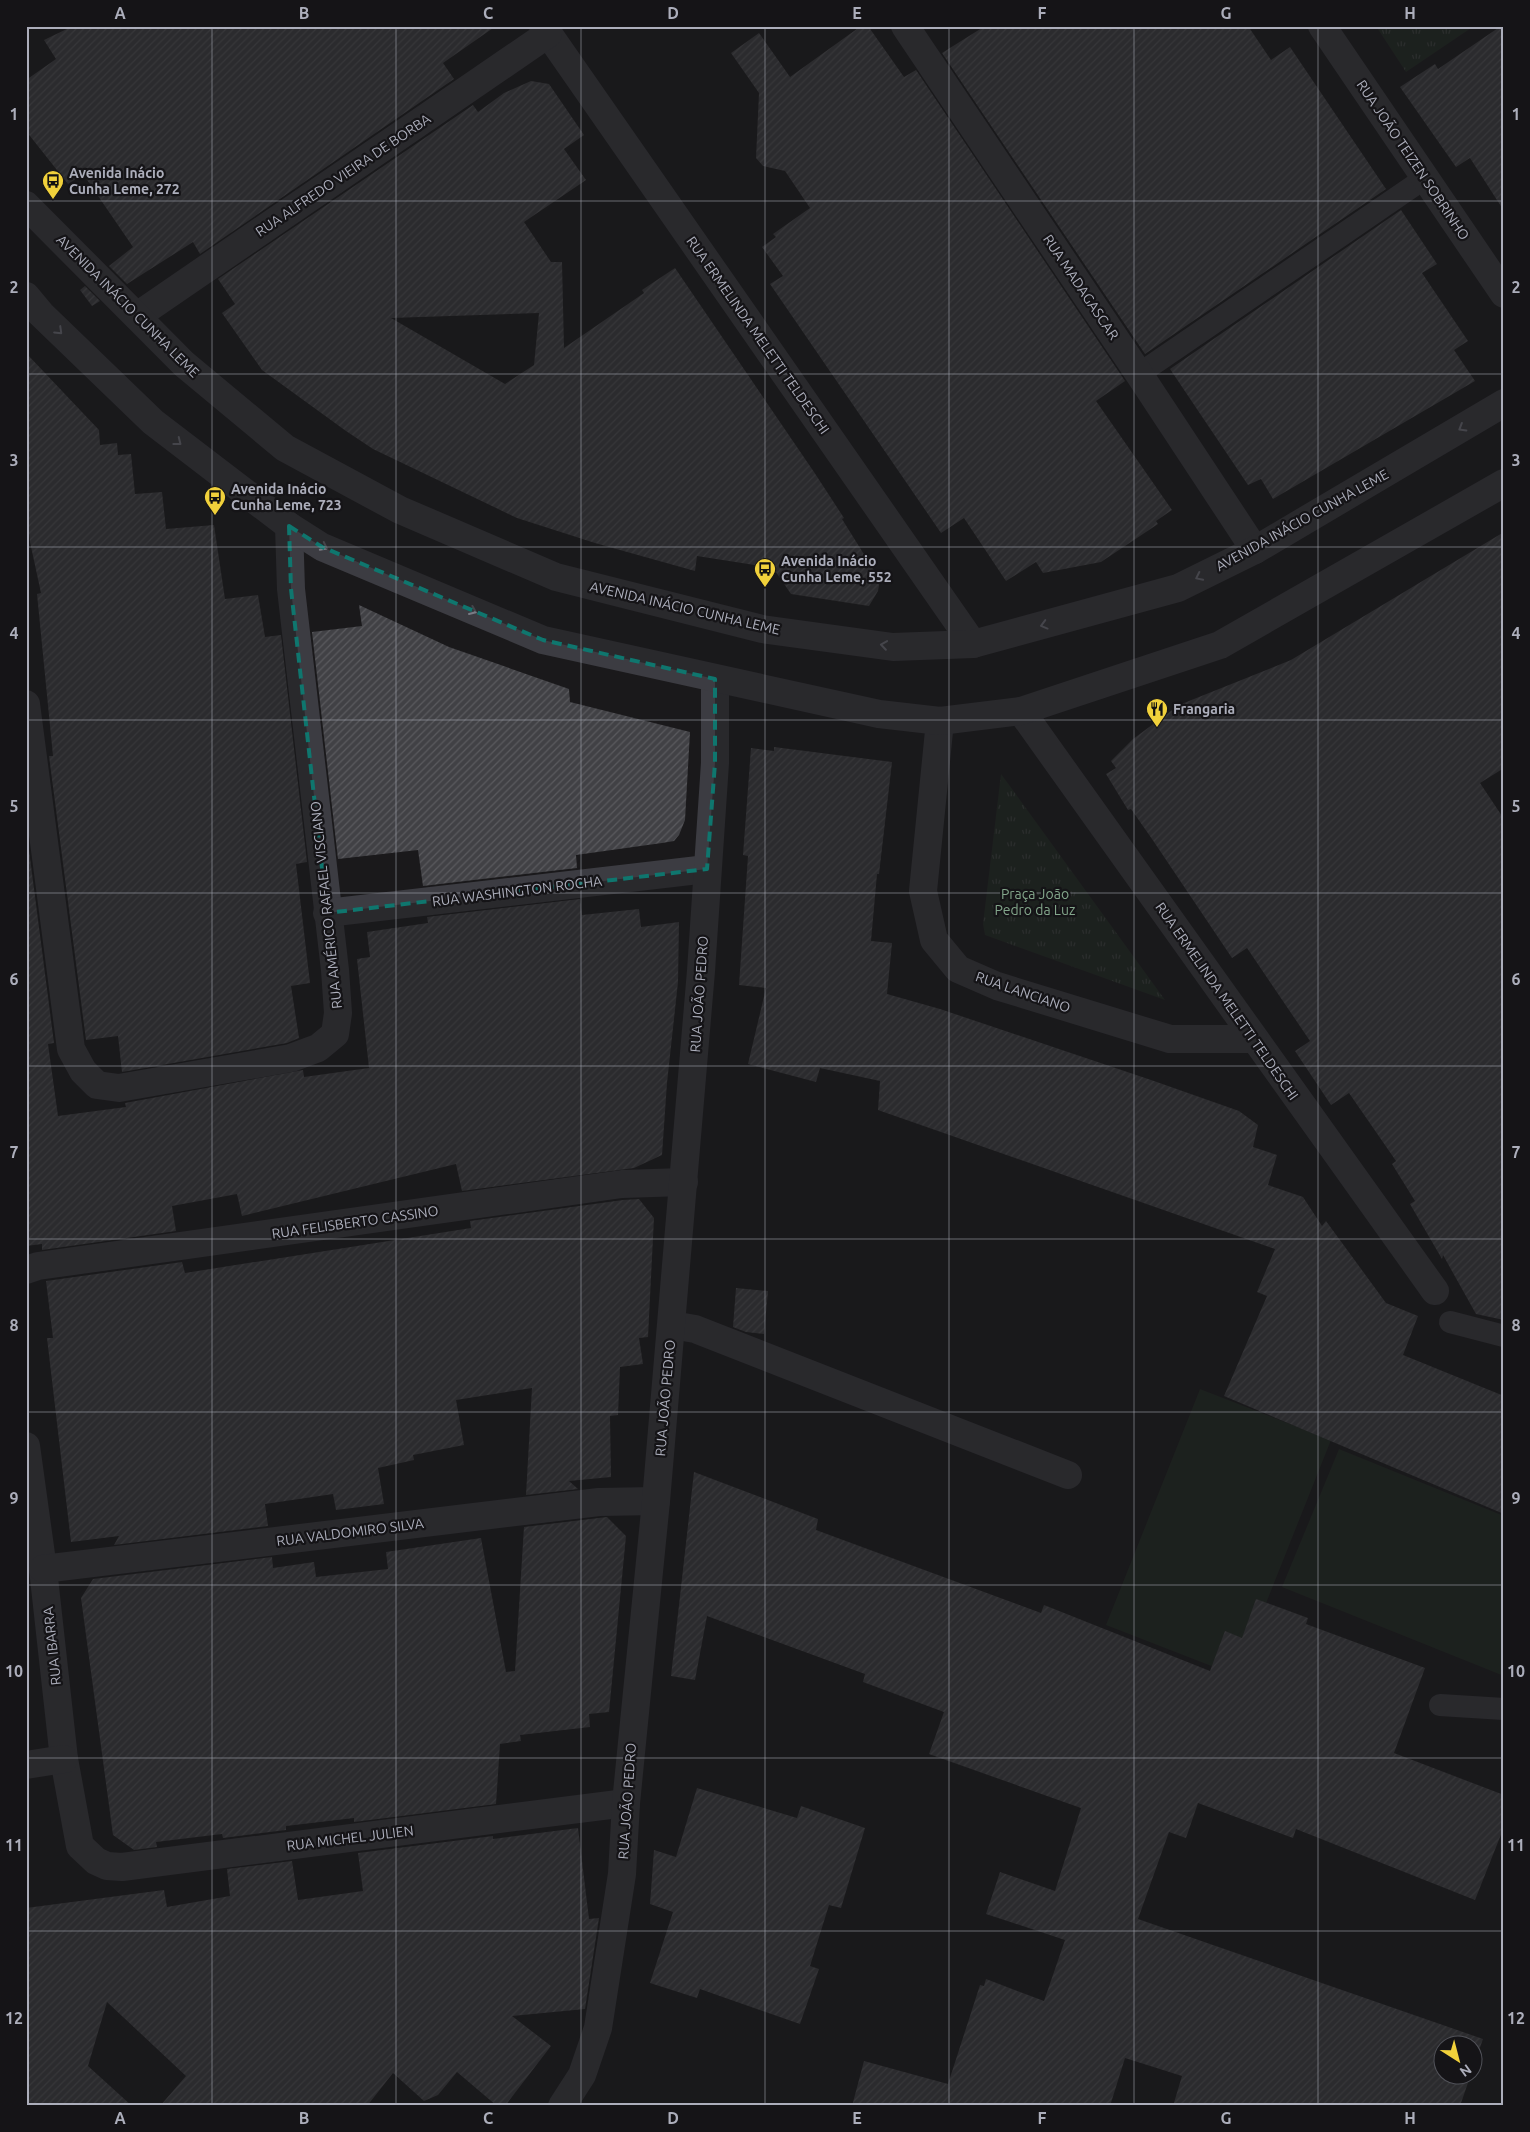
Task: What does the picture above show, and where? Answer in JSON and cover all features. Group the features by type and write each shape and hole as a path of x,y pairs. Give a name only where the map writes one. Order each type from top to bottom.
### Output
{"street":[{"name":"RUA MADAGASCAR","path":"905,26 1256,550"},
{"name":"RUA JOÃO TEIZEN SOBRINHO","path":"1322,26 1504,294"},
{"name":"RUA ALFREDO VIEIRA DE BORBA","path":"137,316 546,30"},
{"name":"RUA ERMELINDA MELETTI TELDESCHI","path":"546,30 973,644"},
{"name":"AVENIDA INÁCIO CUNHA LEME","path":"26,205 184,364 286,448 400,510 556,577 762,629 893,647 973,644 1178,588 1256,550 1504,403"},
{"path":"26,296 41,314 153,422 289,526 322,547 543,640 879,714 940,721 1021,711 1220,645 1429,528 1504,483"},
{"name":"RUA AMÉRICO RAFAEL VISCIANO","path":"26,704 71,1049 82,1071 97,1085 119,1088 291,1058 318,1048 335,1034 338,1013 335,970 291,589 289,526"},
{"name":"RUA JOÃO PEDRO","path":"562,2106 582,2075 598,2028 622,1874 626,1803 656,1502 684,1182 715,763 715,679"},
{"name":"RUA ERMELINDA MELETTI TELDESCHI","path":"1021,711 1253,1039 1435,1291"},
{"name":"RUA LANCIANO","path":"940,721 923,891 934,940 958,969 996,986 1170,1039 1253,1039"},
{"name":"RUA WASHINGTON ROCHA","path":"327,913 707,869"},
{"name":"RUA FELISBERTO CASSINO","path":"26,1270 38,1266 622,1184 684,1182"},
{"path":"672,1325 695,1329 1068,1475"},
{"name":"RUA IBARRA","path":"26,1446 43,1569 64,1759 80,1846"},
{"name":"RUA VALDOMIRO SILVA","path":"43,1569 598,1502 656,1502"},
{"path":"26,1765 64,1759"},
{"name":"RUA MICHEL JULIEN","path":"80,1846 96,1860 107,1866 122,1867 626,1803"}],"lane":[{"path":"1139,374 1425,178"},
{"path":"1450,1322 1504,1336"},
{"path":"1440,1705 1504,1709"}],"highlighted area":[{"path":"289,526 322,547 543,640 715,679 715,763 707,869 327,913 291,589"}],"green space":[{"path":"1376,26 1474,26 1406,72"},
{"name":"Praça João Pedro da Luz","path":"1001,774 1165,1000 985,935 983,924"},
{"path":"1200,1389 1331,1440 1237,1676 1106,1625"},
{"path":"1339,1449 1504,1516 1504,1676 1282,1587"}],"building":[{"path":"73,26 496,26 443,63 454,79 200,254 193,242 127,284 109,266 133,247 83,174 68,184 26,131 26,80 56,59 44,40"},
{"path":"861,26 868,26 904,77 916,70 1125,381 1096,401 1172,510 1156,521 1158,524 1101,562 1043,573 1036,562 1006,581 964,518 941,533 770,284 783,276 762,247 776,237 773,234 810,208 785,171 763,166 756,158 759,93 731,53 759,33 790,77"},
{"path":"985,26 1248,26 1271,60 1290,47 1386,189 1145,354 942,53"},
{"path":"1501,26 1504,26 1504,211 1470,158 1456,167 1400,87 1435,64 1438,69"},
{"path":"531,81 549,84 584,135 564,149 586,180 524,222 551,262 562,262 564,348 644,293 642,290 675,268 814,472 844,518 842,519 880,580 878,591 869,606 791,594 773,568 697,556 695,571 595,543 517,518 373,449 262,370 222,313 235,304 218,279 473,105 478,112 504,93","holes":["539,313 534,365 505,384 391,318"]},
{"path":"1401,210 1437,264 1422,273 1468,341 1454,350 1475,381 1273,499 1261,479 1248,485 1170,369"},
{"path":"85,286 100,301 92,306 80,290"},
{"path":"26,353 99,430 100,445 117,443 118,455 131,454 135,494 162,492 166,529 214,525 225,599 258,595 265,637 281,635 307,862 296,864 310,983 291,986 299,1038 287,1043 122,1072 118,1036 86,1040 49,756 53,756 37,594 41,593 30,542 26,506"},
{"path":"1504,532 1504,768 1480,783 1504,819 1504,1320 1476,1314 1443,1255 1442,1259 1410,1204 1415,1201 1392,1164 1396,1161 1349,1093 1331,1105 1295,1051 1310,1041 1247,948 1232,958 1131,809 1128,810 1106,774 1116,768 1111,761 1133,739 1179,705 1291,660"},
{"path":"359,605 449,647 569,689 570,702 690,732 685,820 679,835 674,841 576,855 577,868 423,886 418,850 338,859 312,632 362,626"},
{"path":"774,747 892,762 879,874 877,874 871,941 892,943 887,994 940,1009 1239,1111 1258,1125 1253,1147 1277,1155 1268,1185 1303,1197 1322,1226 1326,1221 1386,1303 1418,1316 1403,1355 1504,1396 1504,1514 1224,1396 1267,1296 1257,1292 1275,1249 878,1110 880,1081 820,1068 816,1082 748,1064 766,988 739,985 748,856 743,855 751,748 774,751"},
{"path":"26,827 54,1043 48,1044 58,1116 126,1107 125,1103 303,1070 304,1077 369,1068 357,959 370,957 367,932 428,923 427,917 580,899 582,915 639,909 641,927 679,922 678,982 667,1083 662,1155 634,1168 462,1191 456,1164 242,1216 237,1194 172,1206 176,1231 42,1250 42,1244 26,1246"},
{"path":"639,1199 654,1218 648,1337 639,1338 643,1364 620,1367 618,1415 610,1416 611,1477 569,1481 578,1489 526,1495 532,1388 456,1400 464,1445 413,1455 414,1460 378,1468 384,1504 336,1510 333,1494 265,1504 268,1526 114,1545 119,1536 71,1542 47,1338 53,1338 46,1281 182,1262 185,1273 471,1228 470,1221"},
{"path":"736,1288 768,1291 764,1334 746,1332 733,1327"},
{"path":"694,1472 818,1519 816,1530 1041,1613 1044,1605 1210,1671 1225,1631 1242,1638 1256,1599 1308,1618 1306,1624 1425,1668 1394,1753 1504,1795 1504,1827 1475,1900 1296,1829 1293,1838 1198,1803 1186,1838 1169,1832 1138,1919 1469,2034 1432,2034 1432,2084 1468,2084 1460,2106 1173,2106 1182,2076 1125,2058 1110,2106 852,2106 864,2061 948,2084 980,1985 984,1986 986,1979 1044,2001 1065,1940 986,1914 1000,1872 1055,1891 1081,1808 929,1754 944,1712 863,1682 865,1674 707,1616 695,1680 671,1676"},
{"path":"607,1517 626,1536 609,1712 589,1714 590,1727 520,1735 521,1741 500,1744 496,1804 354,1822 354,1818 286,1826 286,1830 223,1838 222,1834 156,1842 157,1847 134,1850 113,1835 81,1598 93,1579 272,1557 273,1568 314,1562 316,1577 388,1569 386,1552 481,1538 506,1672 515,1671 524,1527"},
{"path":"697,1788 797,1818 801,1806 865,1828 841,1908 829,1905 810,1966 819,1969 800,2024 700,1989 697,1998 650,1983 673,1912 650,1904 654,1850 676,1857"},
{"path":"578,1828 589,1919 599,1918 585,2009 512,2016 551,2046 505,2106 497,2106 457,2072 438,2095 424,2101 393,2073 367,2106 160,2106 186,2076 107,2002 88,2066 132,2106 26,2106 26,1908 164,1890 167,1907 230,1896 227,1869 292,1861 298,1900 363,1891 358,1853 493,1836 493,1839"}],"place":[{"name":"Avenida Inácio Cunha Leme, 272","path":"53,200"},
{"name":"Avenida Inácio Cunha Leme, 723","path":"215,516"},
{"name":"Avenida Inácio Cunha Leme, 552","path":"765,588"},
{"name":"Frangaria","path":"1157,728"}]}
